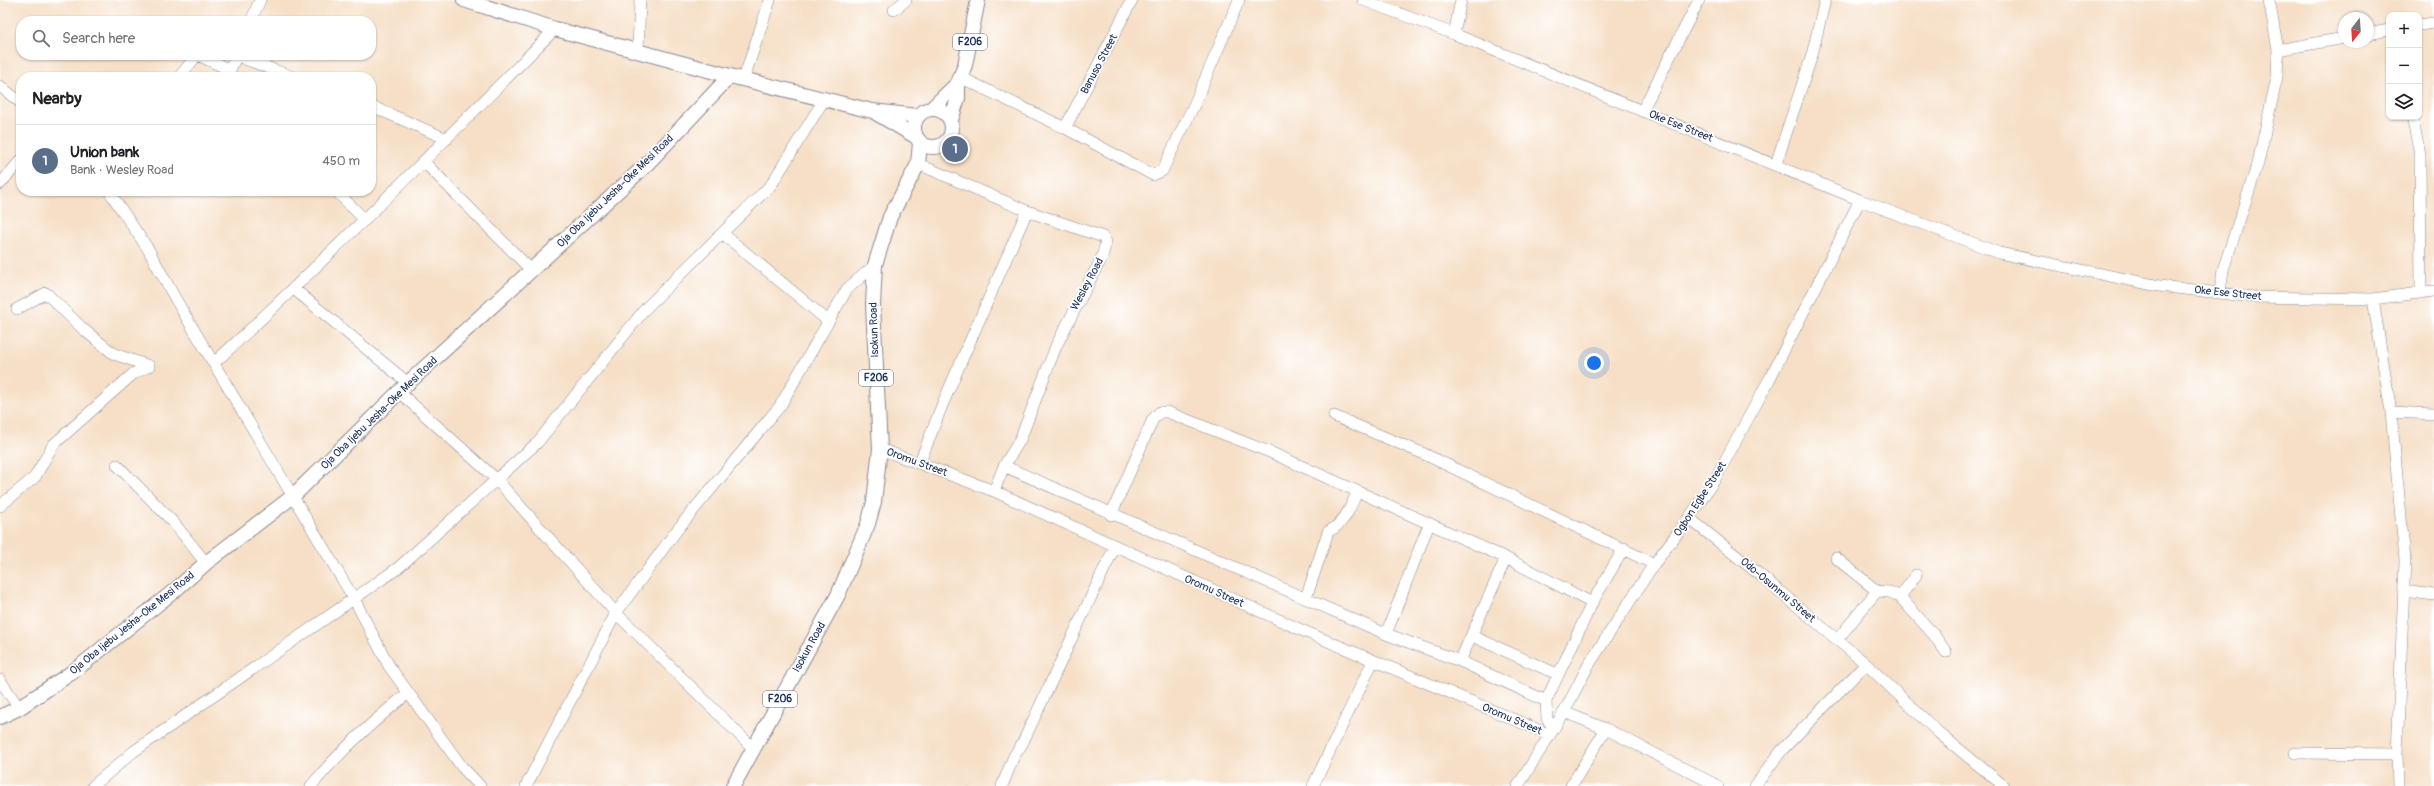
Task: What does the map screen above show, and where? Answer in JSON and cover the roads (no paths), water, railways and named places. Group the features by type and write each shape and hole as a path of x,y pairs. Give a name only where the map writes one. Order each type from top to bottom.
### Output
{"main road":[{"path":"464,0 555,29 730,76 744,78 872,111 918,116"},
{"name":"F206","path":"918,164 948,140 952,134 951,120 958,98 959,80 965,65 978,0"},
{"name":"Oja Oba Ijebu Jesha-Oke Mesi Road","path":"0,717 19,708 74,671 174,591 206,563 292,497 404,388 645,166 730,76"},
{"name":"F206","path":"918,164 918,139 914,124 918,116 931,109 959,80"},
{"path":"931,109 944,112 951,120"},
{"path":"872,111 930,147 940,146"},
{"name":"Isokun Road","path":"733,786 838,595 868,524 874,502 880,449 873,305 875,265 890,216 918,164"}],"street":[{"path":"253,16 260,0"},
{"path":"638,51 640,0"},
{"path":"744,78 770,0"},
{"path":"894,10 906,0"},
{"name":"Banuso Street","path":"1066,128 1132,0"},
{"path":"959,80 1066,128 1152,176 1162,171 1194,105 1239,0"},
{"name":"Oke Ese Street","path":"1363,0 1454,34 1776,164 1860,200 1999,253 2159,286 2254,297 2373,299 2434,291"},
{"path":"1454,34 1461,0"},
{"path":"1642,111 1699,0"},
{"path":"1776,164 1812,55 1825,0"},
{"path":"2220,292 2223,270 2258,163 2277,77 2278,50 2269,0"},
{"path":"2422,25 2434,23"},
{"path":"214,363 294,289 425,163 555,29"},
{"path":"2374,33 2386,31"},
{"path":"2278,50 2338,39"},
{"path":"183,72 193,60"},
{"path":"209,60 230,70 235,60"},
{"path":"250,60 280,72"},
{"path":"0,86 16,99"},
{"path":"93,786 133,752 398,568 537,443 646,308 771,185 825,98"},
{"path":"376,108 447,139"},
{"path":"2413,120 2420,154 2421,293"},
{"path":"425,163 532,271"},
{"name":"Wesley Road","path":"918,164 1027,210 1103,237 1106,242 1102,257 1056,346 1020,440 1004,466 994,491"},
{"path":"0,184 16,166"},
{"path":"112,196 148,249 176,300 354,599 386,661 408,694 466,772 480,786"},
{"path":"341,196 365,220"},
{"name":"Ogbon Egbe Street","path":"1518,786 1564,712 1588,666 1654,564 1689,518 1715,479 1769,380 1860,200"},
{"path":"920,462 943,403 1027,210"},
{"path":"722,233 828,322"},
{"path":"526,786 616,613 677,530 728,471 780,406 847,289 875,265"},
{"path":"294,289 404,388 496,479 616,613 753,748"},
{"path":"0,506 35,477 53,445 134,374 149,366 114,354 83,329 46,294 17,309"},
{"path":"2373,299 2391,412 2405,560 2397,754 2398,786"},
{"path":"1111,515 1153,419 1160,412 1167,412 1224,433 1506,558 1592,603"},
{"path":"2391,412 2434,414"},
{"path":"1334,416 1422,453 1624,548 1654,564"},
{"name":"Oromu Street","path":"880,449 920,462 994,491 1372,661 1551,731"},
{"path":"117,466 173,522 206,563"},
{"path":"1004,466 1111,515 1306,598 1386,634 1460,661 1546,701"},
{"path":"1306,598 1328,532 1338,526 1347,515 1357,492"},
{"name":"Odo-Osunmu Street","path":"1689,518 1866,664 1939,733 2004,786"},
{"path":"1386,634 1429,524"},
{"path":"1002,786 1014,756 1022,744 1115,546"},
{"path":"1551,731 1547,719 1546,701 1557,674 1592,603 1624,548"},
{"path":"1460,661 1506,558"},
{"path":"1836,558 1877,591 1890,592 1900,597 1934,635 1946,652"},
{"path":"1900,597 1916,575"},
{"path":"1837,640 1877,591"},
{"path":"2404,591 2434,595"},
{"path":"1472,636 1557,674"},
{"path":"1313,786 1372,661"},
{"path":"1755,786 1782,750 1866,664"},
{"path":"0,680 19,708"},
{"path":"311,786 349,744 377,717 408,694"},
{"path":"1564,712 1606,728 1718,786"},
{"path":"1571,786 1606,728"},
{"path":"2295,753 2397,754"}],"place":[{"name":"Union bank","path":"955,149"}]}
